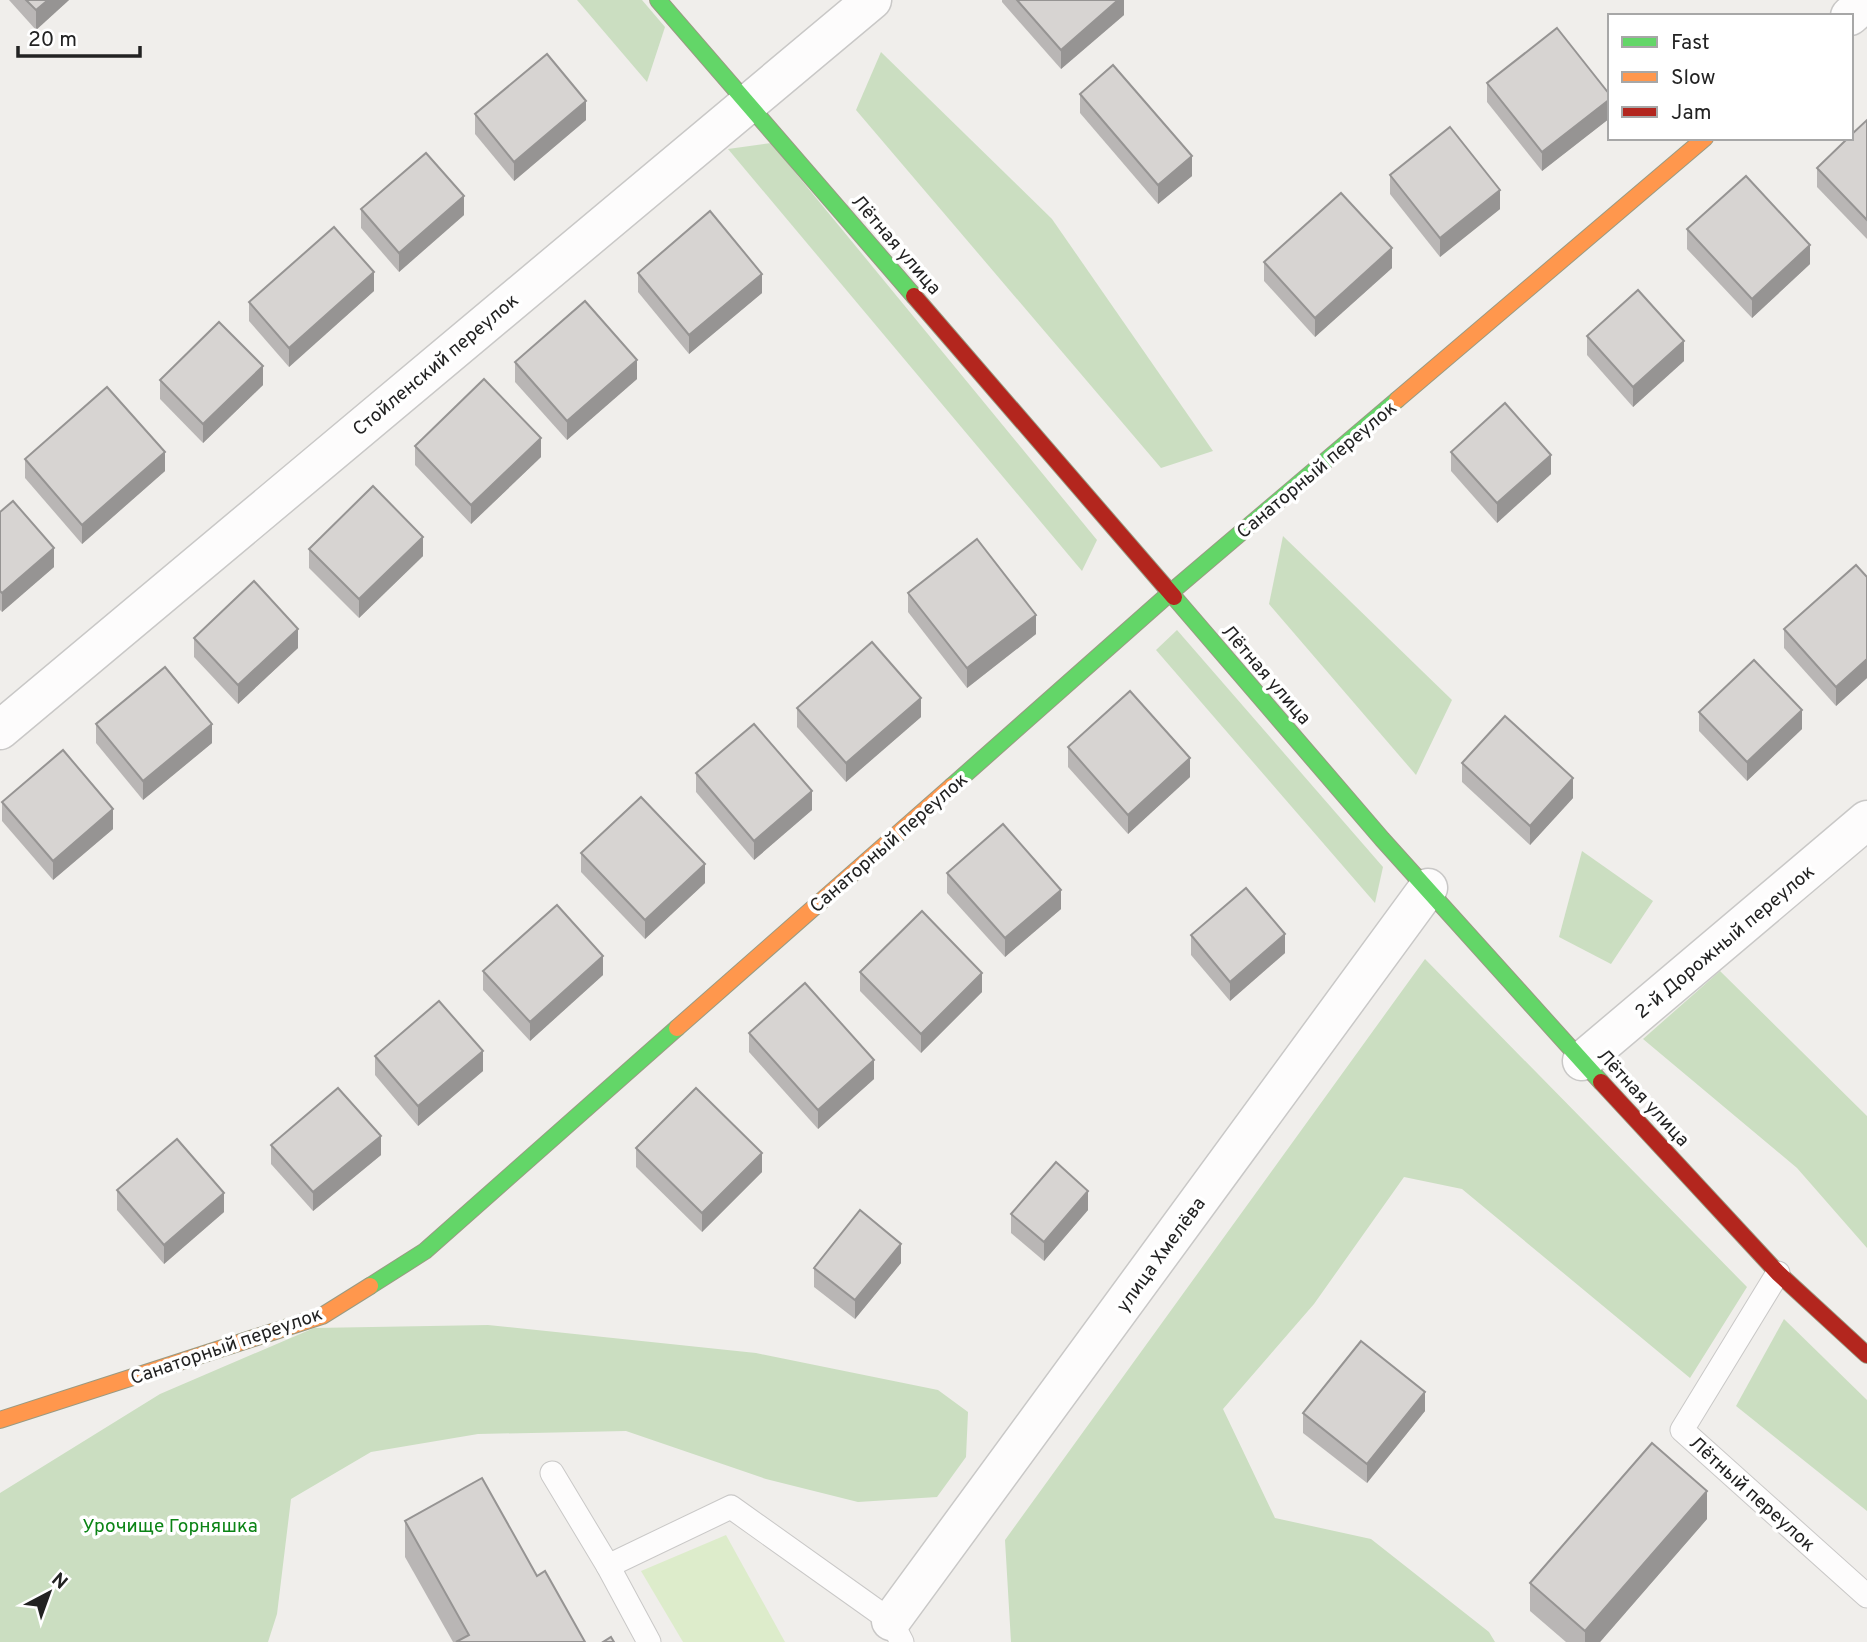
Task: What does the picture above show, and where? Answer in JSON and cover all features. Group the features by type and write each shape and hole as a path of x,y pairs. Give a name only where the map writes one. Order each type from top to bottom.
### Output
{"street":[{"name":"Лётная улица","path":"658,0 1382,839 1778,1273 1867,1355"},
{"name":"Стойленский переулок","path":"0,730 872,0"},
{"path":"1852,14 1867,1"},
{"name":"Санаторный переулок","path":"0,1420 322,1316 425,1251 1170,593 1703,140"},
{"name":"2-й Дорожный переулок","path":"1582,1061 1867,820"},
{"name":"улица Хмелёва","path":"897,1632 1428,888"}],"lane":[{"name":"Лётный переулок","path":"1778,1273 1682,1430 1867,1596"},
{"path":"552,1473 608,1566 649,1642"},
{"path":"608,1566 731,1507 897,1632"}],"green space":[{"path":"577,0 642,0 665,27 647,82"},
{"path":"881,52 1052,219 1213,451 1161,468 856,110"},
{"path":"771,143 1097,540 1082,571 728,149"},
{"path":"1283,536 1452,700 1416,775 1269,604"},
{"path":"1177,630 1383,867 1375,903 1156,650"},
{"path":"1582,851 1653,901 1611,964 1559,937"},
{"path":"1425,959 1747,1287 1690,1378 1462,1189 1404,1177 1314,1304 1223,1409 1275,1518 1371,1539 1489,1632 1495,1642 1011,1642 1005,1540"},
{"path":"1720,971 1867,1116 1867,1248 1797,1168 1643,1039"},
{"path":"1784,1319 1867,1400 1867,1511 1736,1406"},
{"name":"Урочище Горняшка","path":"488,1325 756,1353 938,1390 968,1412 966,1457 937,1497 858,1502 766,1479 626,1431 478,1434 371,1452 291,1499 277,1614 268,1642 0,1642 0,1493 160,1394 314,1328"},
{"path":"726,1535 785,1642 683,1642 641,1571"}],"building":[{"path":"26,0 48,0 36,10"},
{"path":"1017,0 1118,0 1061,50"},
{"path":"1557,28 1608,92 1608,101 1542,152 1487,83"},
{"path":"547,54 586,101 514,162 475,114"},
{"path":"1113,65 1192,156 1158,185 1080,94"},
{"path":"1867,120 1867,220 1817,168 1846,140 1853,140 1853,133"},
{"path":"1450,127 1500,190 1440,238 1390,175"},
{"path":"426,153 464,196 399,253 361,209"},
{"path":"1746,176 1810,245 1752,299 1687,229"},
{"path":"1341,193 1392,248 1315,318 1264,262"},
{"path":"710,211 762,274 689,335 638,273"},
{"path":"334,227 374,272 289,348 249,302"},
{"path":"1638,290 1684,341 1633,387 1587,336"},
{"path":"585,301 637,360 567,421 515,362"},
{"path":"219,322 263,366 203,424 160,380"},
{"path":"484,379 541,438 471,505 415,446"},
{"path":"107,387 165,452 82,525 25,459"},
{"path":"1505,403 1551,455 1497,503 1451,452"},
{"path":"373,486 423,537 359,599 309,549"},
{"path":"13,501 54,548 2,593 0,512"},
{"path":"977,539 1036,615 967,668 908,593"},
{"path":"1856,565 1867,577 1867,659 1836,687 1784,629"},
{"path":"254,581 298,629 238,685 194,638"},
{"path":"872,642 921,698 846,763 797,708"},
{"path":"1754,660 1802,710 1747,762 1699,712"},
{"path":"165,667 212,724 143,781 96,724"},
{"path":"1130,691 1190,758 1128,815 1068,747"},
{"path":"1505,716 1573,778 1530,826 1462,763"},
{"path":"754,724 812,791 754,841 696,773"},
{"path":"63,750 113,809 53,861 2,802"},
{"path":"641,797 705,864 645,920 581,853"},
{"path":"1003,824 1061,890 1005,938 947,873"},
{"path":"1246,888 1285,934 1230,982 1191,935"},
{"path":"557,905 603,956 530,1022 483,971"},
{"path":"922,911 982,973 921,1034 860,972"},
{"path":"805,983 874,1060 818,1110 749,1033"},
{"path":"439,1001 483,1051 418,1106 375,1056"},
{"path":"338,1088 381,1136 313,1192 271,1145"},
{"path":"696,1088 762,1153 702,1213 636,1148"},
{"path":"177,1139 224,1193 164,1245 117,1190"},
{"path":"1056,1162 1088,1191 1044,1242 1011,1214"},
{"path":"860,1210 901,1244 855,1300 814,1268"},
{"path":"1361,1341 1425,1392 1367,1464 1303,1413"},
{"path":"1652,1443 1707,1491 1585,1631 1530,1583"},
{"path":"482,1478 537,1576 545,1571 585,1642 456,1642 469,1635 405,1521"}],"traffic: fast":[{"path":"658,0 914,296"},
{"path":"952,786 1170,593 1397,400"},
{"path":"1174,597 1382,839 1601,1082"},
{"path":"370,1286 425,1251 677,1028"}],"traffic: slow":[{"path":"1397,400 1703,140"},
{"path":"677,1028 952,786"},
{"path":"0,1420 322,1316 370,1286"}],"traffic: jam":[{"path":"914,296 1174,597"},
{"path":"1601,1082 1778,1273 1867,1355"}]}
